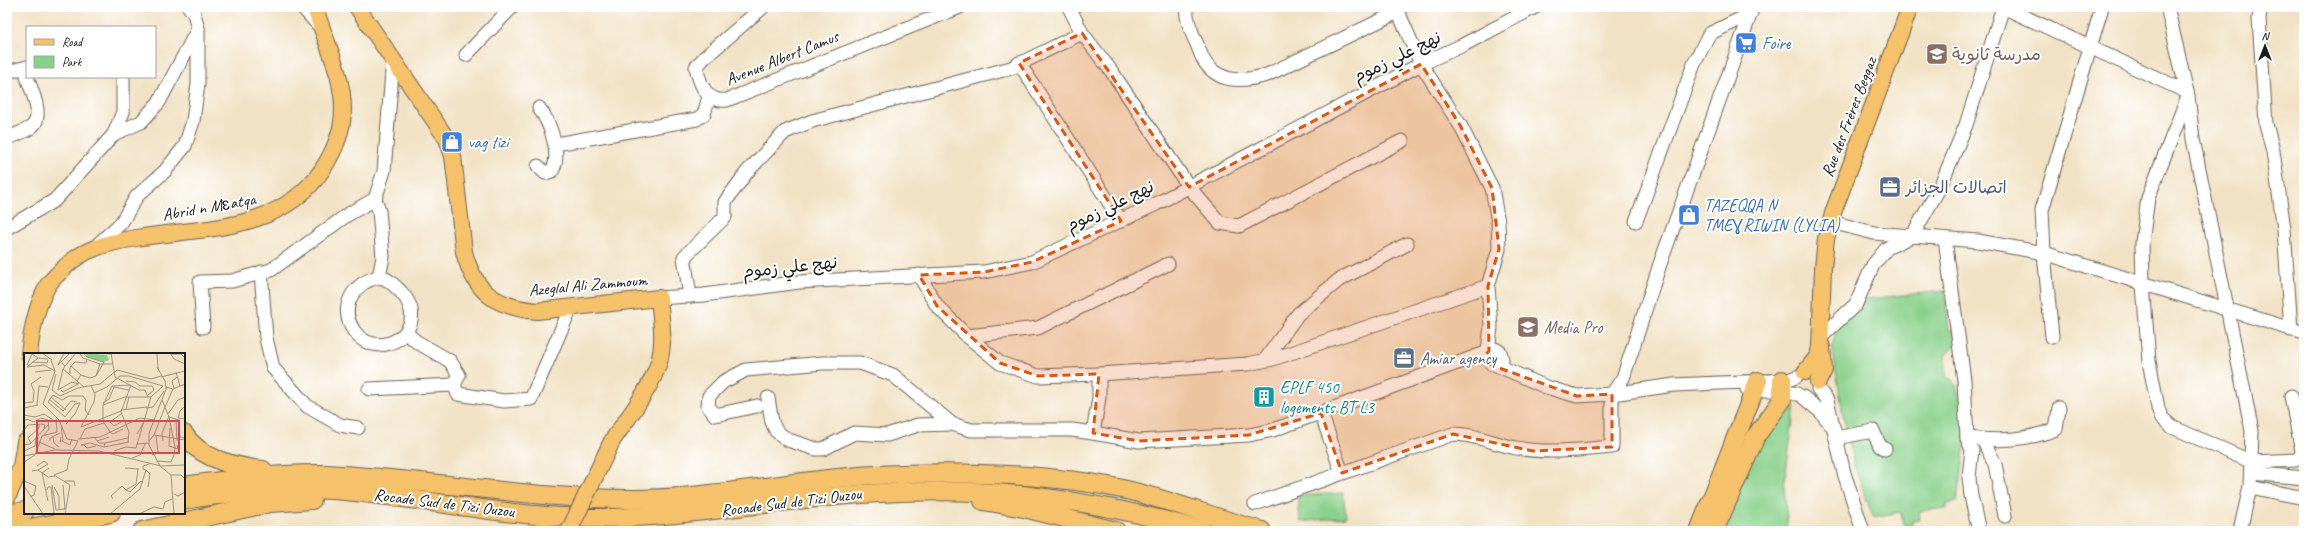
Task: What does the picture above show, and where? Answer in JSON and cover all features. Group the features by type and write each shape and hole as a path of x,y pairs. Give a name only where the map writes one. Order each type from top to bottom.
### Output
{"highway":[{"path":"1699,531 1756,385"},
{"path":"1714,531 1756,436 1794,385"},
{"path":"185,435 199,449 226,463 250,469 306,474"},
{"path":"185,486 257,477 306,474"},
{"name":"Rocade Sud de Tizi Ouzou","path":"306,474 364,477 569,497 633,499 731,492 873,475 953,474 1022,477 1068,481 1129,491 1262,531"},
{"name":"Rocade Sud de Tizi Ouzou","path":"185,500 284,489 331,490 494,509 586,518 611,518 704,512 826,497 907,491 966,490 1068,499 1160,518 1203,531"},
{"path":"907,491 1024,508 1116,531"},
{"path":"142,531 270,503 384,495"},
{"path":"7,514 24,511"},
{"path":"14,531 106,514"}],"main road":[{"name":"Abrid n Mɛatqa","path":"29,353 32,324 49,283 72,260 95,247 154,235 244,223 270,215 294,200 314,182 330,159 340,135 343,109 340,84 315,7"},
{"name":"Azeglal Ali Zammoum","path":"357,7 447,140 453,156 464,252 468,267 477,284 488,296 501,304 518,309 538,311 659,298"},
{"name":"Rue des Frères Beggaz","path":"1821,337 1823,268 1826,239 1910,7"},
{"path":"569,531 612,441 640,401 659,362 663,330 659,298"},
{"path":"1794,385 1818,356 1821,337"},
{"path":"1818,386 1824,370 1821,337"},
{"path":"7,498 21,468 24,448"}],"street":[{"path":"95,247 121,223 137,196 166,171 185,146 193,121 198,84 198,30 194,13 188,7"},
{"path":"302,7 321,28"},
{"path":"466,55 512,7"},
{"name":"Avenue Albert Camus","path":"763,7 705,57 696,67 698,78 709,97 719,101 728,100 960,7"},
{"path":"1069,7 1082,33 1112,72 1189,187 1220,224 1239,226 1402,141"},
{"path":"1187,7 1189,25 1206,65 1216,74 1233,80 1248,81 1267,75 1397,10 1420,64 1460,125 1492,188 1498,222 1499,249 1488,286 1494,356"},
{"name":"نهج علي زموم","path":"659,298 690,296 800,282 984,272 1032,262 1121,221 1189,187 1420,64 1463,45 1535,7"},
{"path":"1821,337 1856,304 1873,265 1887,248 1912,236 1940,187 1966,125 2003,7 2187,94"},
{"path":"2052,337 2044,253 2042,210 2091,49 2102,7"},
{"path":"2167,7 2187,94 2193,139 2252,431 2250,487 2240,531"},
{"path":"1831,222 1874,233 1978,242 2044,253 2143,285 2226,308 2298,331 2274,151 2266,124 2259,18 2261,7"},
{"path":"1636,221 1694,64 1709,34 1750,13"},
{"path":"1255,504 1453,434 1466,434 1515,448 1534,451 1564,451 1612,447 1612,394 1624,378 1660,264 1750,13"},
{"path":"114,134 141,122 159,102 198,30"},
{"path":"690,296 684,256 725,217 725,202 747,172 786,132 812,121 1011,68 1082,33"},
{"path":"379,277 383,256 379,211 375,199 384,171 393,60"},
{"path":"1019,63 1121,221"},
{"path":"7,72 26,72"},
{"path":"7,139 32,127 36,120 38,111 28,78"},
{"path":"7,228 55,200 114,134 123,112 123,78"},
{"path":"2187,94 2148,198 2142,243 2143,285 2149,361 2161,417 2172,427 2251,467 2304,478"},
{"path":"556,144 697,119 704,114 709,97"},
{"path":"538,166 545,173 552,170 556,144 544,114 539,108"},
{"path":"203,327 200,282 232,281 271,270 347,215 375,199"},
{"path":"1945,239 1964,380 1968,438 1972,450 1969,477 1980,531"},
{"path":"1266,360 1298,314 1339,280 1407,244"},
{"path":"967,336 1038,328 1168,264"},
{"path":"261,272 266,338 273,368 307,406 340,426 358,428"},
{"path":"919,275 937,306 967,336 1000,363 1038,376 1099,374 1246,364 1266,360 1488,286"},
{"path":"379,277 385,278 404,295 411,309 412,322 406,333 392,343 374,344 359,338 348,322 348,299 365,280 379,277"},
{"path":"454,385 458,394 504,401 532,399 571,307"},
{"path":"406,333 450,361 459,375 454,385"},
{"path":"768,398 772,422 776,431 788,440 816,449 823,449 854,433 886,435 918,425 952,424 971,430 1072,430 1139,441 1249,435 1273,430 1321,414 1458,362 1494,356 1518,373 1546,387 1577,396 1612,394 1674,385 1794,385 1813,395 1818,386"},
{"path":"757,406 715,415 708,406 709,396 723,382 746,370 823,363 860,363 892,375 952,424"},
{"path":"1093,433 1099,398 1099,374"},
{"path":"1794,385 1812,374 1827,400 1844,473 1863,531"},
{"path":"369,390 454,385"},
{"path":"1794,385 1821,412 1835,433"},
{"path":"2251,467 2296,460 2301,456 2291,396"},
{"path":"1968,438 1983,440 2035,437 2056,429 2058,408"},
{"path":"1321,414 1342,473"},
{"path":"1835,433 1874,431 1880,446 1885,449"},
{"path":"1983,440 1994,464 2005,516"},
{"path":"2250,487 2304,498"}],"highlighted area":[{"path":"1082,33 1189,187 1421,64 1460,125 1492,188 1499,249 1488,286 1489,351 1480,361 1577,396 1612,394 1612,447 1533,451 1453,434 1342,473 1321,413 1249,435 1139,441 1093,433 1099,374 1038,376 1000,363 937,306 919,275 984,272 1032,262 1121,221 1019,63"}],"green space":[{"path":"1945,291 1949,330 1956,331 1957,344 1946,355 1946,377 1954,381 1962,403 1965,443 1957,501 1946,503 1946,508 1919,511 1920,520 1912,521 1912,525 1905,526 1900,512 1873,517 1853,462 1842,409 1832,346 1838,325 1864,299"},
{"path":"1795,407 1784,486 1788,531 1719,531 1767,426 1784,409"},
{"path":"1343,493 1346,517 1300,522 1298,496"}],"place":[{"name":"Foire","path":"1746,43"},
{"name":"مدرسة ثانوية","path":"1937,54"},
{"name":"vag tizi","path":"452,142"},
{"name":"اتصالات الجزائر","path":"1890,187"},
{"name":"TAZEQQA N TMEƔRIWIN (LYLIA)","path":"1689,215"},
{"name":"Media Pro","path":"1528,327"},
{"name":"Amiar agency","path":"1404,358"},
{"name":"EPLF 450 logements BT L3","path":"1264,397"}]}
